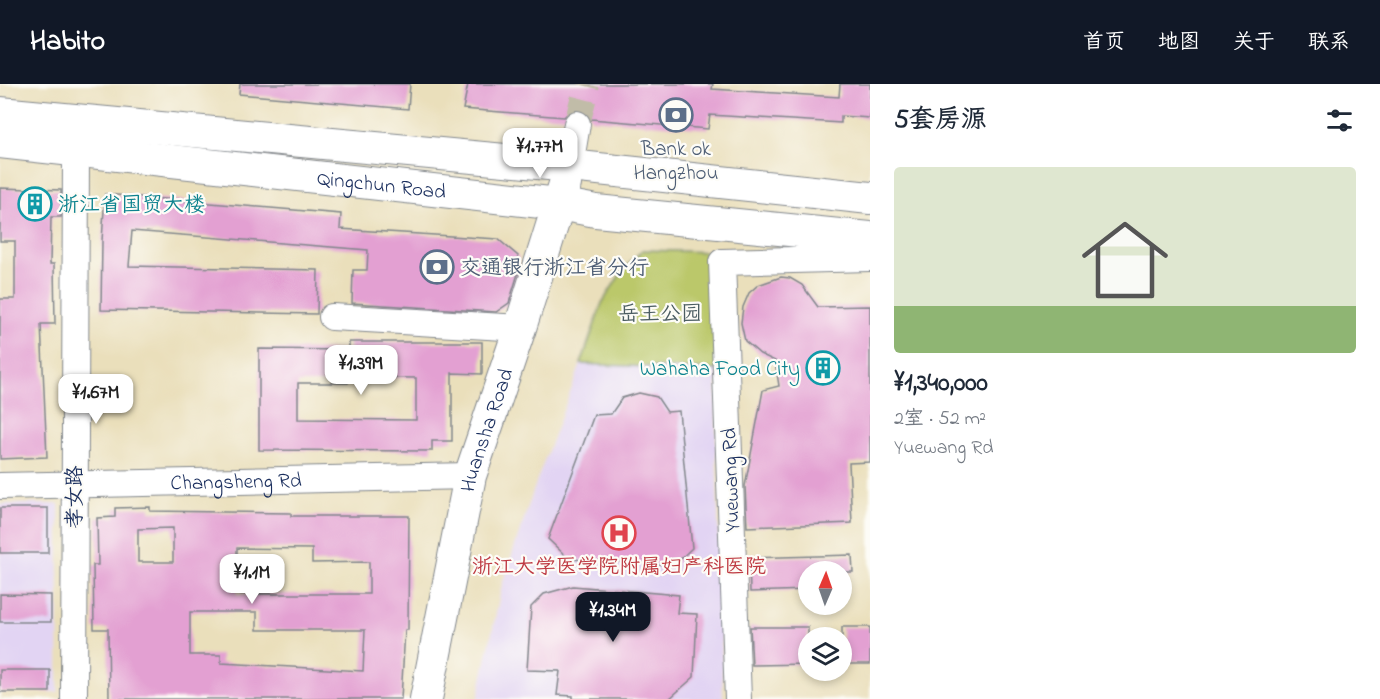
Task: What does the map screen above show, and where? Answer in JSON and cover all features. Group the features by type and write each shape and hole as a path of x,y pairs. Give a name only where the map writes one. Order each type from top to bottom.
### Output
{"main road":[{"name":"Qingchun Road","path":"0,113 570,166 870,198"},
{"name":"Qingchun Road","path":"0,142 559,204 596,211 870,238"},
{"name":"Huansha Road","path":"426,699 470,476 520,328 570,166"}],"street":[{"path":"570,166 577,124"},
{"name":"孝女路","path":"74,699 76,150"},
{"name":"Yuewang Rd","path":"738,699 722,262 870,258"},
{"path":"333,317 520,328"},
{"name":"Changsheng Rd","path":"0,486 470,476"}],"shaded area":[{"name":"浙江大学医学院附属妇产科医院","path":"581,364 717,370 716,441 723,699 478,699 502,585 537,480"},
{"path":"0,504 59,504 58,692 0,692"}],"green space":[{"name":"岳王公园","path":"642,250 713,252 717,370 581,364 602,303 621,273"}],"building":[{"path":"240,84 410,84 408,109 239,94"},
{"path":"468,84 713,84 712,89 839,97 840,84 870,84 870,118 841,116 841,123 710,115 708,129 591,119 587,113 579,109 571,110 564,117 463,109"},
{"path":"0,188 61,190 61,217 51,217 50,264 54,264 55,324 41,324 47,457 0,459 0,299 15,299 15,241 0,241"},
{"path":"105,194 341,214 340,229 498,239 518,256 520,267 509,303 496,312 352,303 353,270 367,270 368,250 132,231 129,266 318,270 317,314 101,310"},
{"name":"Wahaha Food City","path":"781,277 790,278 802,285 818,307 870,306 870,462 849,463 852,523 747,527 745,486 763,390 779,386 775,361 760,354 745,341 741,323 743,307 749,293 758,285"},
{"path":"349,342 482,342 482,374 452,373 452,441 432,441 432,451 259,450 259,349 349,350","holes":["348,377 416,378 416,420 298,419 298,383 348,383"]},
{"path":"639,393 657,397 667,412 679,411 692,548 674,565 569,559 548,539 594,415 611,414 622,398"},
{"path":"150,507 150,511 291,513 291,516 409,516 408,630 405,630 401,699 109,699 108,629 94,629 93,565 98,565 97,518 115,517 115,508","holes":["173,528 173,562 138,562 138,529","237,548 312,549 312,563 369,562 369,594 237,594","190,612 257,612 257,630 365,630 363,671 221,663 221,655 190,655"]},
{"path":"0,508 48,508 48,553 0,553"},
{"path":"852,555 853,572 852,561 798,561 798,590 750,592 749,558"},
{"path":"573,586 679,595 677,613 697,614 694,677 669,699 573,699 573,696 557,695 560,671 527,670 531,607 544,594"},
{"path":"0,594 51,595 51,622 0,622"},
{"path":"750,627 798,627 798,664 752,665"},
{"path":"852,627 870,627 870,664 852,664"},
{"path":"0,670 50,670 50,692 0,692"}],"tunnel":[{"path":"577,124 587,84"}],"place":[{"name":"Bank ok Hangzhou","path":"676,115"},
{"name":"浙江省国贸大楼","path":"35,204"},
{"name":"交通银行浙江省分行","path":"437,267"},
{"name":"Wahaha Food City","path":"823,368"},
{"name":"浙江大学医学院附属妇产科医院","path":"619,533"}]}
